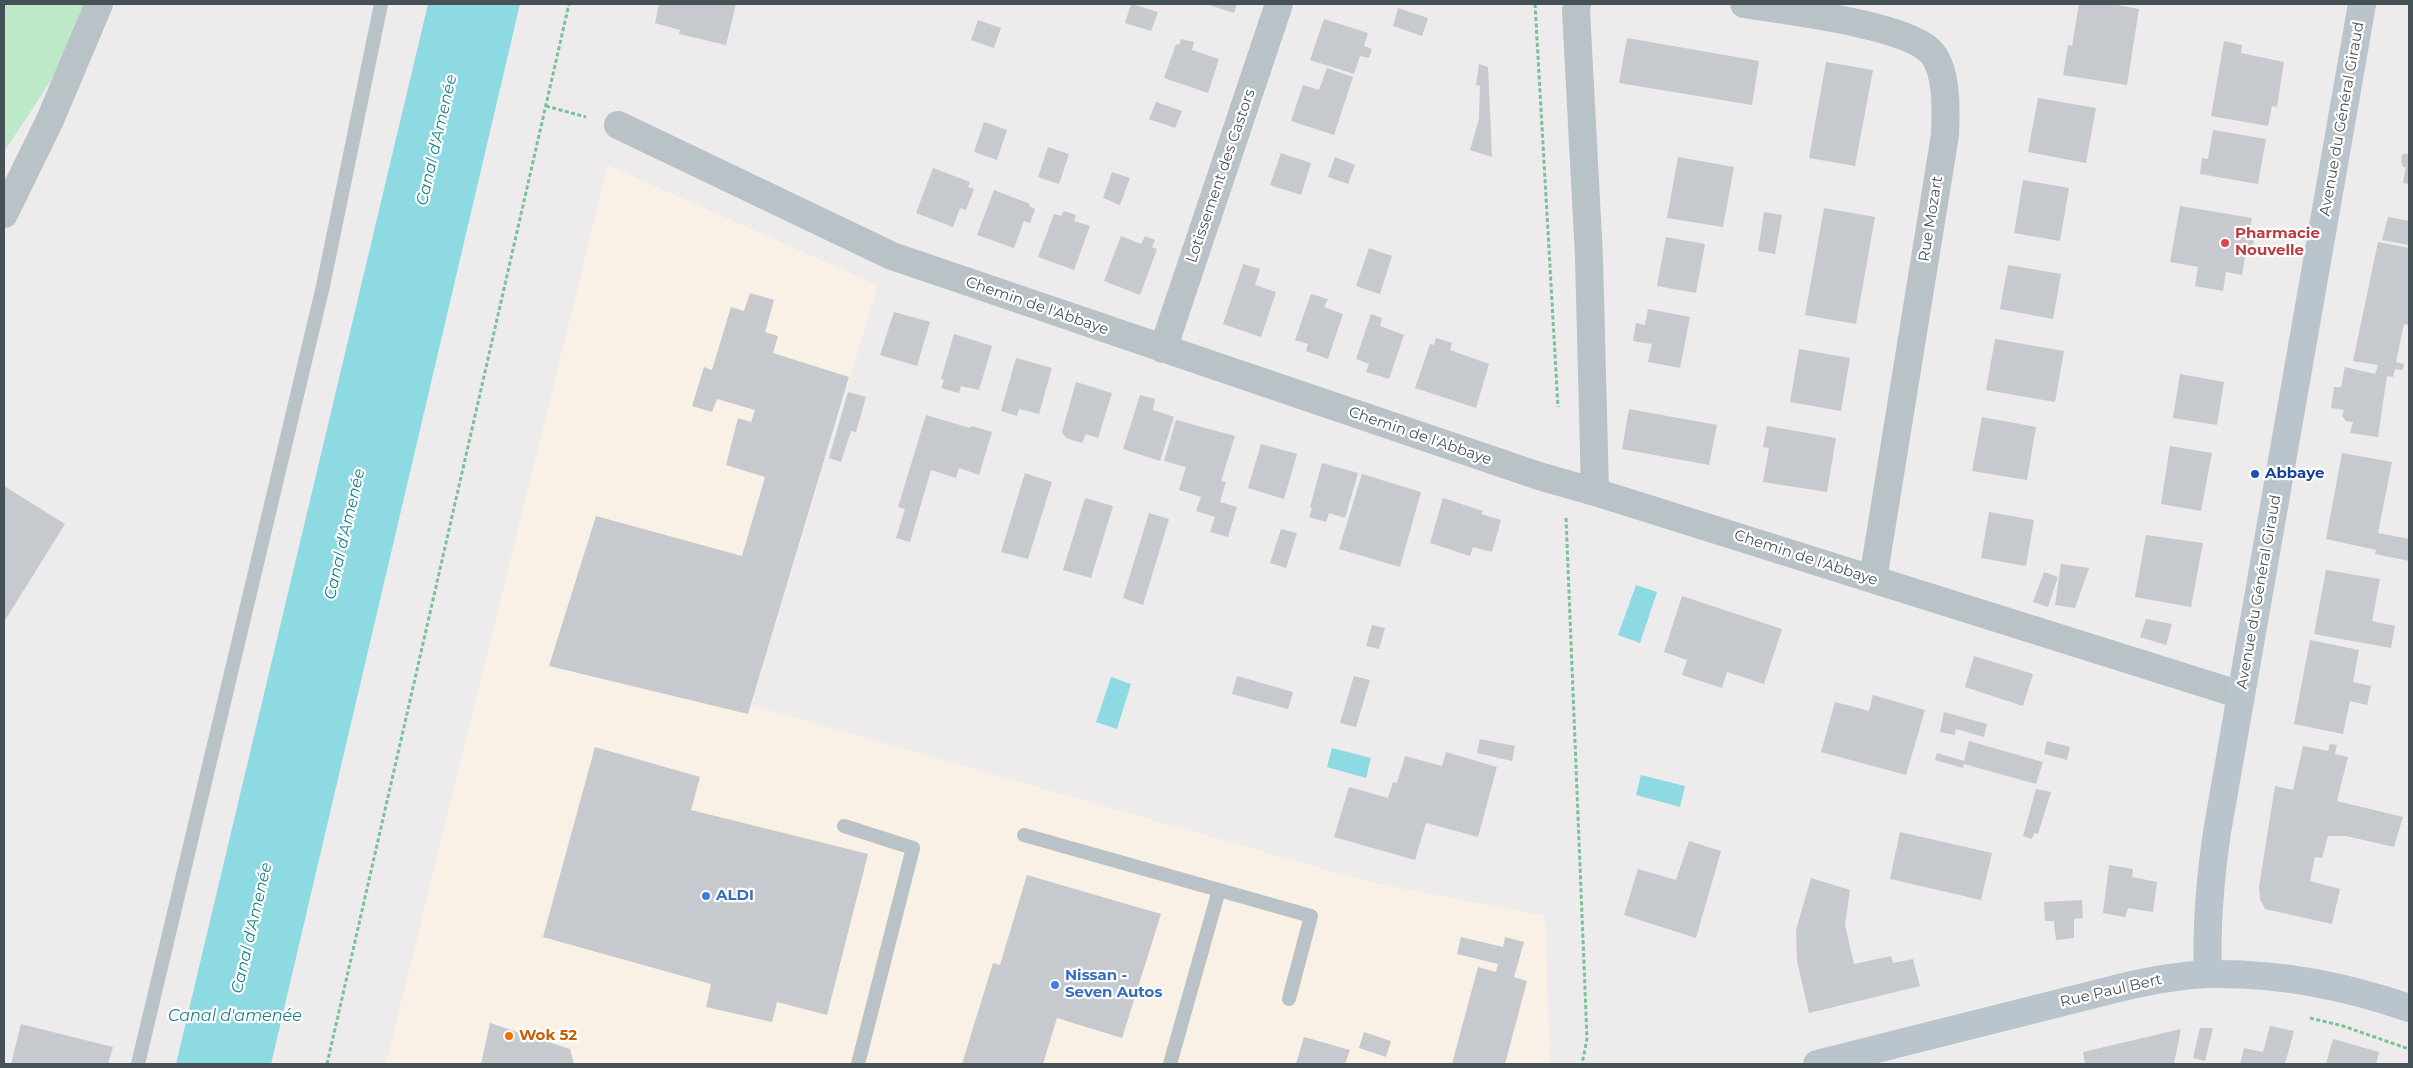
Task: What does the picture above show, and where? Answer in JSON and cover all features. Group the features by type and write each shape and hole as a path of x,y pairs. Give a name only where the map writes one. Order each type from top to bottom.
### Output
{"main road":[{"name":"Avenue du Général Giraud","path":"2208,974 2206,931 2208,890 2362,4"},
{"name":"Rue Paul Bert","path":"1817,1064 2119,988 2162,979 2208,974 2250,975 2296,980 2384,999 2409,1008"}],"street":[{"path":"4,214 50,120 99,4"},
{"name":"Lotissement des Castors","path":"1163,349 1279,4"},
{"path":"1577,4 1589,257 1595,492"},
{"name":"Rue Mozart","path":"1744,4 1873,27 1908,37 1930,51 1941,73 1947,101 1945,135 1873,579"},
{"name":"Chemin de l'Abbaye","path":"618,125 892,256 1564,483 2241,695"}],"lane":[{"path":"138,1064 323,286 381,4"},
{"path":"844,826 913,848 858,1064"},
{"path":"1024,835 1311,916 1288,999"},
{"path":"1170,1064 1219,890"}],"path":[{"path":"327,1064 569,4"},
{"path":"1535,4 1553,353 1558,409"},
{"path":"546,106 618,125"},
{"path":"1564,483 1587,1039 1582,1064"}],"shaded area":[{"path":"608,165 878,285 751,705 1369,882 1545,916 1550,1064 386,1064"}],"green space":[{"path":"4,4 101,4 4,152"}],"water":[{"name":"Canal d'amenée","path":"428,4 520,4 271,1064 176,1064"},
{"path":"1636,585 1657,592 1640,643 1618,635"},
{"path":"1111,677 1131,684 1117,729 1096,722"},
{"path":"1332,748 1371,758 1366,778 1327,767"},
{"path":"1641,775 1685,786 1680,807 1636,795"}],"building":[{"path":"659,4 736,4 726,45 679,34 680,30 655,23"},
{"path":"1131,4 1158,12 1151,31 1125,23"},
{"path":"1206,4 1237,4 1234,13"},
{"path":"2079,4 2111,4 2139,9 2127,85 2063,75 2068,45 2072,46"},
{"path":"1398,8 1428,18 1422,36 1393,26"},
{"path":"1324,19 1368,33 1364,46 1372,49 1369,58 1360,56 1354,74 1310,60"},
{"path":"978,20 1001,28 994,48 971,40"},
{"path":"1627,38 1759,61 1752,105 1619,83"},
{"path":"1181,39 1194,42 1192,50 1219,59 1208,93 1164,78 1176,44 1179,45"},
{"path":"2224,41 2242,45 2241,53 2284,62 2277,107 2272,106 2268,126 2211,116"},
{"path":"1826,62 1873,70 1855,166 1809,158"},
{"path":"1479,64 1488,67 1492,157 1470,150 1479,119 1480,86 1476,85"},
{"path":"1327,68 1353,77 1334,135 1291,121 1303,85 1319,90"},
{"path":"2038,98 2096,108 2086,163 2028,152"},
{"path":"1156,102 1182,111 1175,128 1149,119"},
{"path":"984,122 1007,130 997,160 974,152"},
{"path":"2213,130 2266,139 2258,184 2200,174 2202,158 2208,159"},
{"path":"1048,147 1069,154 1059,184 1038,177"},
{"path":"1281,153 1311,163 1301,195 1270,185"},
{"path":"2405,153 2409,155 2409,184 2403,183 2406,167 2403,167 2401,162 2402,155"},
{"path":"1335,157 1355,165 1348,184 1328,177"},
{"path":"1678,157 1734,167 1723,227 1667,218"},
{"path":"933,168 970,182 968,187 974,189 966,210 960,208 953,227 916,213"},
{"path":"1112,172 1130,178 1120,205 1103,198"},
{"path":"2023,180 2069,188 2060,241 2014,233"},
{"path":"994,190 1030,204 1029,206 1035,209 1030,223 1024,221 1014,248 977,235"},
{"path":"2180,206 2252,218 2250,231 2255,232 2253,247 2247,246 2242,275 2226,272 2223,291 2195,286 2198,267 2170,262"},
{"path":"1824,208 1875,217 1856,324 1805,315"},
{"path":"1064,211 1076,215 1074,221 1090,226 1074,270 1038,257 1054,214 1061,216"},
{"path":"1764,212 1782,215 1775,254 1758,251"},
{"path":"2388,217 2409,221 2409,245 2382,240"},
{"path":"1121,236 1141,244 1145,236 1155,240 1152,247 1157,249 1140,295 1104,281"},
{"path":"1666,237 1705,244 1696,293 1657,286"},
{"path":"2378,242 2409,248 2409,325 2404,324 2396,362 2404,364 2403,370 2395,369 2393,377 2387,376 2378,437 2350,433 2353,422 2346,421 2342,416 2344,410 2331,408 2334,387 2341,387 2345,367 2375,374 2378,365 2353,361"},
{"path":"1369,248 1392,256 1380,294 1356,286"},
{"path":"1243,264 1260,269 1255,285 1276,292 1261,337 1223,324"},
{"path":"2008,265 2061,274 2053,319 2000,309"},
{"path":"750,293 774,300 765,332 778,336 773,353 849,377 748,714 549,666 596,516 742,556 765,477 726,465 738,418 751,422 755,410 717,399 712,412 692,406 704,367 712,370 731,307 744,311"},
{"path":"1311,294 1328,299 1324,307 1343,314 1328,359 1306,351 1308,344 1295,340"},
{"path":"1648,309 1690,317 1680,368 1648,362 1652,344 1633,341 1636,323 1645,325"},
{"path":"894,312 930,322 917,366 880,355"},
{"path":"1371,314 1382,318 1380,326 1404,335 1389,379 1366,372 1369,364 1356,359"},
{"path":"954,334 992,346 979,390 961,386 959,393 941,388 944,380 941,379"},
{"path":"1436,338 1452,343 1450,350 1489,364 1476,408 1415,388 1430,344 1434,345"},
{"path":"1995,339 2064,351 2055,402 1986,390"},
{"path":"1799,349 1850,358 1841,411 1790,402"},
{"path":"1016,358 1052,368 1039,414 1019,409 1017,416 1001,411"},
{"path":"2180,374 2224,382 2217,425 2173,418"},
{"path":"1076,382 1112,393 1098,438 1086,434 1082,443 1066,438 1062,432"},
{"path":"848,392 866,397 856,432 851,431 841,462 829,458"},
{"path":"1140,395 1155,399 1153,410 1174,417 1160,461 1123,449"},
{"path":"1629,409 1717,425 1709,465 1622,449"},
{"path":"926,415 970,428 972,426 992,432 979,475 959,468 956,478 931,470 910,542 896,538 905,509 898,507"},
{"path":"1982,417 2036,427 2027,480 1972,471"},
{"path":"1176,420 1235,436 1221,481 1226,482 1220,502 1237,507 1228,537 1210,532 1215,517 1196,511 1201,497 1179,490 1186,467 1164,461"},
{"path":"1767,426 1836,438 1827,492 1763,482 1769,448 1763,447"},
{"path":"1261,444 1297,454 1284,499 1248,488"},
{"path":"2170,446 2212,453 2201,511 2161,504"},
{"path":"2342,453 2392,462 2378,533 2409,539 2409,561 2375,554 2376,550 2326,539"},
{"path":"1322,463 1358,473 1345,518 1329,513 1326,522 1309,517"},
{"path":"1025,473 1052,482 1028,559 1001,552"},
{"path":"1362,474 1421,492 1400,567 1339,549"},
{"path":"4,486 65,524 4,622"},
{"path":"1085,498 1113,506 1091,578 1063,570"},
{"path":"1443,498 1483,511 1481,514 1501,520 1492,552 1473,547 1470,556 1430,543"},
{"path":"1989,512 2034,520 2026,566 1981,558"},
{"path":"1149,513 1169,519 1143,605 1123,598"},
{"path":"1281,529 1297,533 1286,568 1270,563"},
{"path":"2146,535 2203,543 2191,607 2135,597"},
{"path":"2061,564 2089,568 2075,608 2055,605"},
{"path":"2326,570 2380,579 2372,621 2395,626 2391,648 2314,634"},
{"path":"2044,572 2058,577 2048,607 2033,602"},
{"path":"1682,596 1782,629 1764,684 1727,672 1722,688 1682,675 1687,660 1664,652"},
{"path":"2146,619 2172,624 2166,645 2140,637"},
{"path":"1372,625 1385,628 1379,649 1366,646"},
{"path":"2310,640 2359,650 2353,682 2371,686 2367,705 2350,701 2343,734 2294,724"},
{"path":"1974,656 2033,674 2023,706 1965,687"},
{"path":"1237,676 1293,692 1288,709 1232,694"},
{"path":"1354,676 1370,680 1356,727 1340,723"},
{"path":"1873,695 1925,710 1906,775 1821,752 1835,702 1869,711"},
{"path":"1944,712 1987,724 1984,737 1956,729 1955,735 1940,732"},
{"path":"1480,739 1515,746 1512,761 1477,753"},
{"path":"1969,741 2043,762 2036,784 1964,764 1963,768 1935,760 1937,753 1964,761"},
{"path":"2047,741 2070,747 2067,760 2044,754"},
{"path":"2330,744 2337,745 2335,754 2348,757 2337,801 2403,817 2394,847 2346,836 2328,836 2322,858 2315,857 2310,881 2340,889 2332,924 2265,909 2260,899 2259,887 2275,786 2293,790 2303,746 2328,751"},
{"name":"ALDI","path":"595,747 700,777 691,810 868,854 827,1015 777,1002 772,1022 706,1007 711,984 543,937"},
{"path":"1446,752 1497,767 1478,837 1426,823 1415,860 1334,837 1349,787 1388,798 1393,782 1397,783 1405,756 1442,766"},
{"path":"2036,789 2051,792 2038,834 2034,833 2032,839 2023,836"},
{"path":"1900,832 1992,853 1981,900 1890,879"},
{"path":"1689,841 1721,851 1696,938 1624,915 1638,869 1676,880"},
{"path":"2109,865 2133,869 2132,877 2157,882 2153,912 2128,908 2125,917 2103,913"},
{"path":"1027,875 1161,914 1122,1038 1057,1018 1043,1064 962,1064 993,963 1000,965"},
{"path":"1811,878 1850,890 1845,925 1854,964 1891,956 1893,963 1913,959 1920,986 1809,1013 1797,961 1796,930"},
{"path":"2082,900 2083,918 2074,919 2074,938 2056,940 2054,921 2045,921 2044,902"},
{"path":"1461,937 1503,947 1505,937 1524,942 1514,977 1527,981 1505,1064 1452,1064 1478,967 1496,972 1498,964 1457,954"},
{"name":"Wok 52","path":"490,1023 570,1049 574,1064 481,1064"},
{"path":"21,1024 113,1047 108,1064 11,1064"},
{"path":"2270,1026 2294,1031 2285,1064 2240,1064 2244,1048 2263,1052"},
{"path":"2200,1028 2213,1028 2205,1061 2193,1058"},
{"path":"2181,1029 2174,1064 2085,1064 2083,1052"},
{"path":"1364,1032 1391,1041 1386,1057 1359,1048"},
{"path":"1304,1037 1350,1050 1345,1064 1296,1064"},
{"path":"2333,1039 2379,1052 2376,1064 2326,1064"}],"place":[{"name":"Pharmacie Nouvelle","path":"2225,243"},
{"name":"Abbaye","path":"2255,474"},
{"name":"ALDI","path":"706,896"},
{"name":"Nissan - Seven Autos","path":"1055,985"},
{"name":"Wok 52","path":"509,1036"}],"water label":[{"name":"Canal d'Amenée","path":"437,140"},
{"name":"Canal d'Amenée","path":"345,534"},
{"name":"Canal d'Amenée","path":"252,928"}]}
